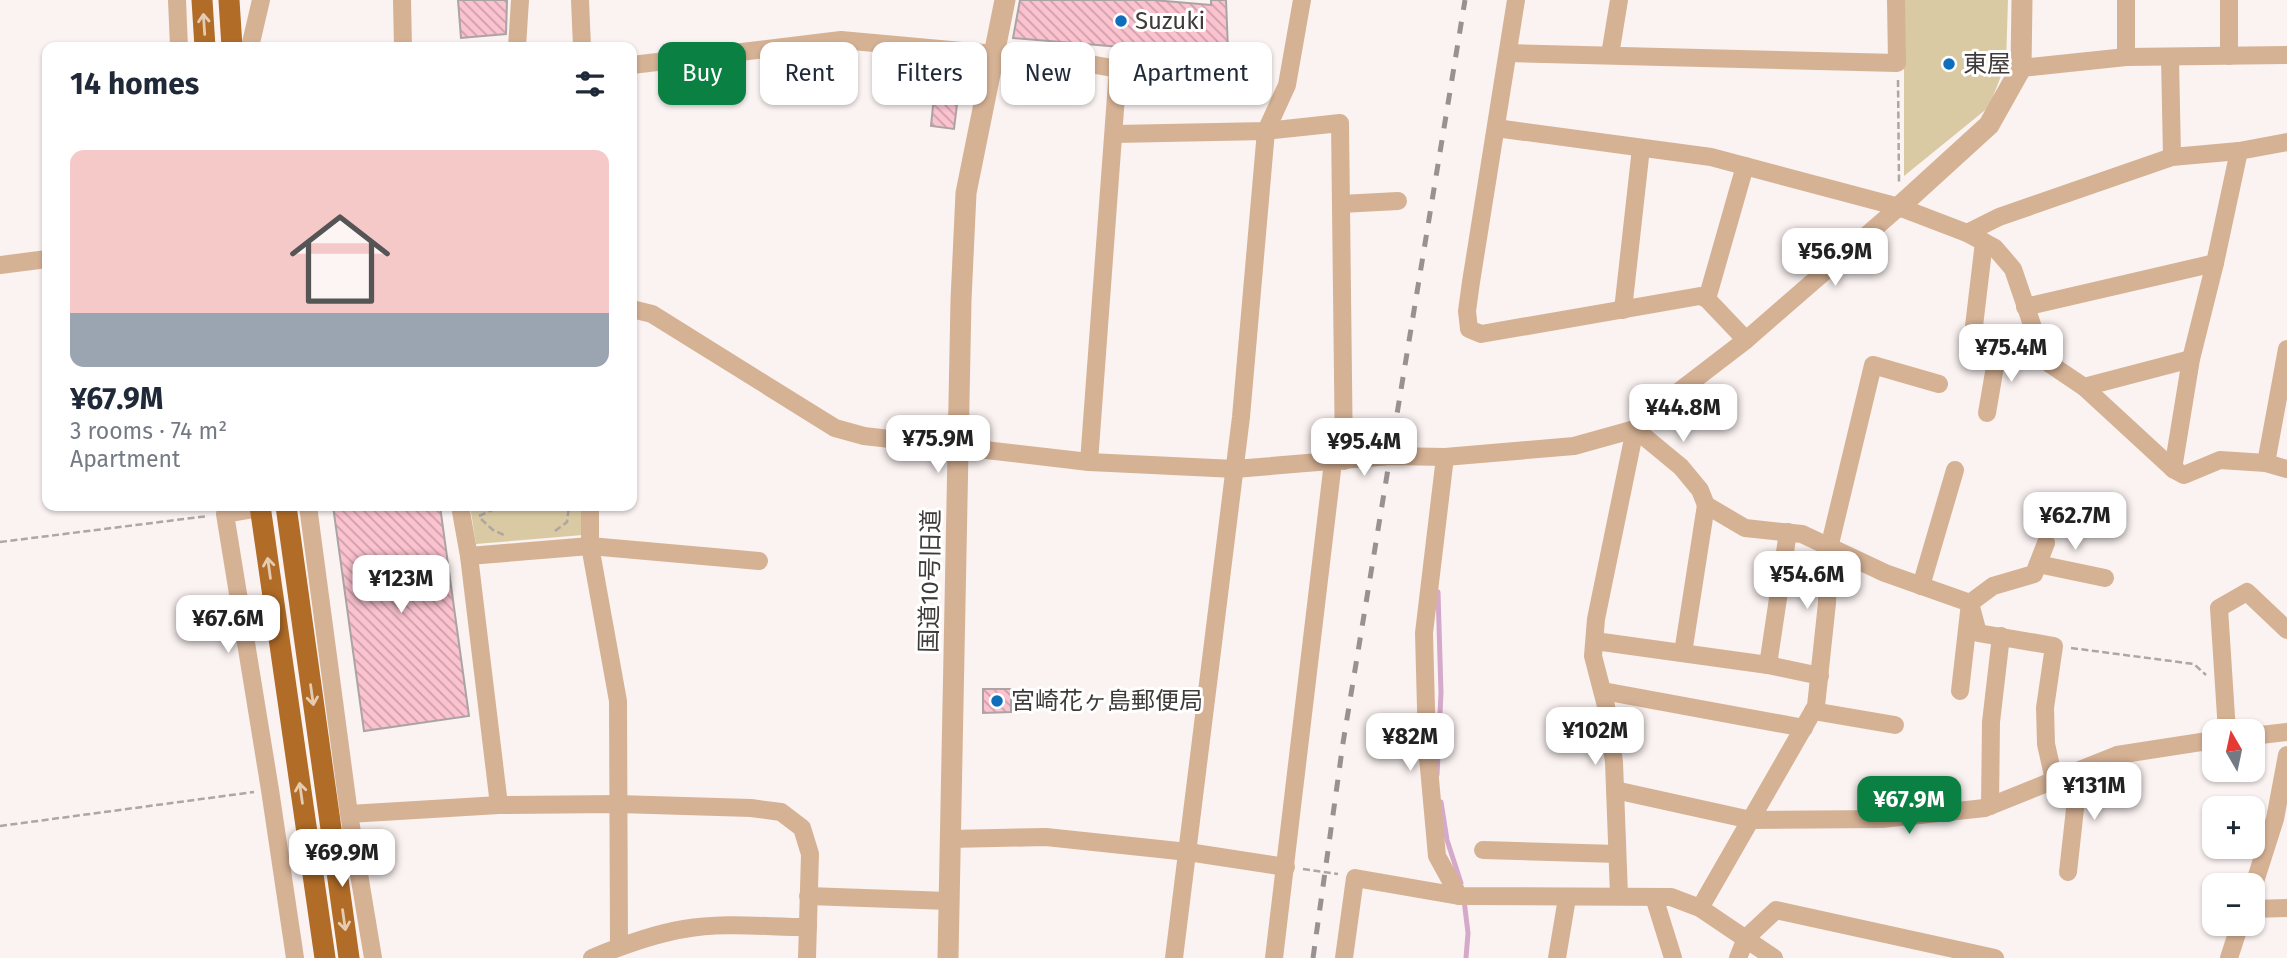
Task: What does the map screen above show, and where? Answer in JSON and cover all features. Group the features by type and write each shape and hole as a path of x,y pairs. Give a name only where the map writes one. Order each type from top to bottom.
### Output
{"highway":[{"path":"202,0 205,42"},
{"path":"229,0 232,42"},
{"path":"261,511 324,958"},
{"path":"287,511 349,958"}],"street":[{"path":"177,0 179,42"},
{"path":"251,42 261,0"},
{"path":"402,0 403,42"},
{"path":"517,42 520,0"},
{"path":"580,0 582,42"},
{"name":"国道10号旧道","path":"948,958 961,300 966,193 1005,0"},
{"path":"1174,958 1235,469 1266,131 1287,85 1302,0"},
{"path":"1516,0 1471,282 1467,311 1469,329 1481,334 1700,296 1707,299 1746,340"},
{"path":"1610,55 1619,0"},
{"path":"1508,53 1897,63 1896,0"},
{"path":"637,310 652,314 835,428 864,436 1089,462 1235,469 1391,456 1445,457 1574,446 1635,429 1746,340 1989,125 2021,68 2022,0"},
{"path":"2126,0 2126,57"},
{"path":"2229,0 2229,56"},
{"path":"637,64 841,40 1073,61 1118,69 1089,462"},
{"path":"2021,68 2126,57 2287,55"},
{"path":"2170,58 2172,157"},
{"path":"1115,134 1266,131 1340,123 1339,462 1274,958"},
{"path":"1496,128 1711,158 1899,207 1967,233 1995,248 2013,269 2044,359"},
{"path":"1967,233 1999,217 2172,157 2239,151 2287,142"},
{"path":"1623,310 1641,148"},
{"path":"2173,469 2191,359 2239,151"},
{"path":"1707,299 1745,166"},
{"path":"1341,204 1398,201"},
{"path":"1984,242 1972,343 2044,359 2084,387 2173,469 2184,474 2220,460 2266,463 2287,469"},
{"path":"0,265 42,260"},
{"path":"2025,307 2215,263"},
{"path":"1987,413 1998,349"},
{"path":"2266,463 2287,349"},
{"path":"2084,387 2191,359"},
{"path":"1700,908 1816,706 1827,603 1829,548 1873,365 1939,384"},
{"path":"1635,429 1682,467 1700,490 1706,505 1683,653"},
{"path":"1619,895 1614,762 1603,691 1593,656 1596,619 1635,429"},
{"path":"1445,457 1424,633 1427,746 1437,856 1459,896"},
{"path":"1921,586 1955,470"},
{"path":"1706,505 1745,528 1802,534 1921,586 1970,603"},
{"path":"240,511 225,514 295,958"},
{"path":"309,511 349,814 373,958"},
{"path":"467,511 469,556 499,805"},
{"path":"590,511 590,546 618,701 620,946"},
{"path":"1768,665 1788,532"},
{"path":"1960,691 1970,603 1993,586 2034,574 2046,543"},
{"path":"469,556 590,546 759,561"},
{"path":"2038,564 2105,578"},
{"path":"2226,719 2219,608 2248,593 2287,630"},
{"path":"1970,603 1978,633 2054,646 2045,708 2046,744 2075,809 2068,872"},
{"path":"1990,806 1991,722 2001,636"},
{"path":"1595,641 1768,665 1820,677"},
{"path":"1603,691 1804,728"},
{"path":"1813,711 1895,725"},
{"path":"2265,735 2287,732"},
{"path":"1615,790 1751,820 1882,819 1990,806 2117,755 2202,742"},
{"path":"2259,873 2281,819 2287,755"},
{"path":"349,814 499,805 618,804 751,808 781,812 802,828 810,854 807,958"},
{"path":"950,839 1046,837 1188,852 1286,867"},
{"path":"1483,850 1617,854"},
{"path":"1343,958 1355,878 1459,896 1671,897 1700,908 1774,958"},
{"path":"808,896 949,901"},
{"path":"1654,897 1672,958"},
{"path":"1557,958 1567,898"},
{"path":"2265,909 2287,908"},
{"path":"1738,958 1746,939 1776,910 1995,958"},
{"path":"592,958 620,946 683,929 705,926 808,928"},
{"path":"2229,958 2236,936"}],"path":[{"path":"1897,63 1899,207"},
{"path":"472,511 493,530 508,537"},
{"path":"479,516 490,511"},
{"path":"554,532 567,522 568,511"},
{"path":"0,542 225,514"},
{"path":"2054,646 2194,664 2224,692"},
{"path":"0,826 270,790"},
{"path":"1286,867 1355,878"}],"shaded area":[{"path":"1904,0 2008,0 2006,63 1989,107 1904,176"},
{"path":"471,511 582,511 583,535 476,544"}],"building":[{"path":"458,0 507,0 506,34 461,38"},
{"name":"Suzuki","path":"1020,0 1153,0 1211,5 1211,0 1226,0 1228,42 1109,42 1109,46 1095,45 1095,42 1013,38"},
{"path":"933,105 957,105 954,129 931,126"},
{"path":"334,511 441,511 469,716 364,731"},
{"name":"宮崎花ヶ島郵便局","path":"983,689 1011,689 1011,712 983,713"}],"waterway":[{"path":"1437,775 1441,693 1438,592"},
{"path":"1441,802 1447,840 1461,883"},
{"path":"1464,900 1468,933 1466,958"}],"railway":[{"path":"1313,958 1343,743 1465,0"}],"place":[{"name":"Suzuki","path":"1121,21"},
{"name":"東屋","path":"1949,64"},
{"name":"宮崎花ヶ島郵便局","path":"997,701"}]}
